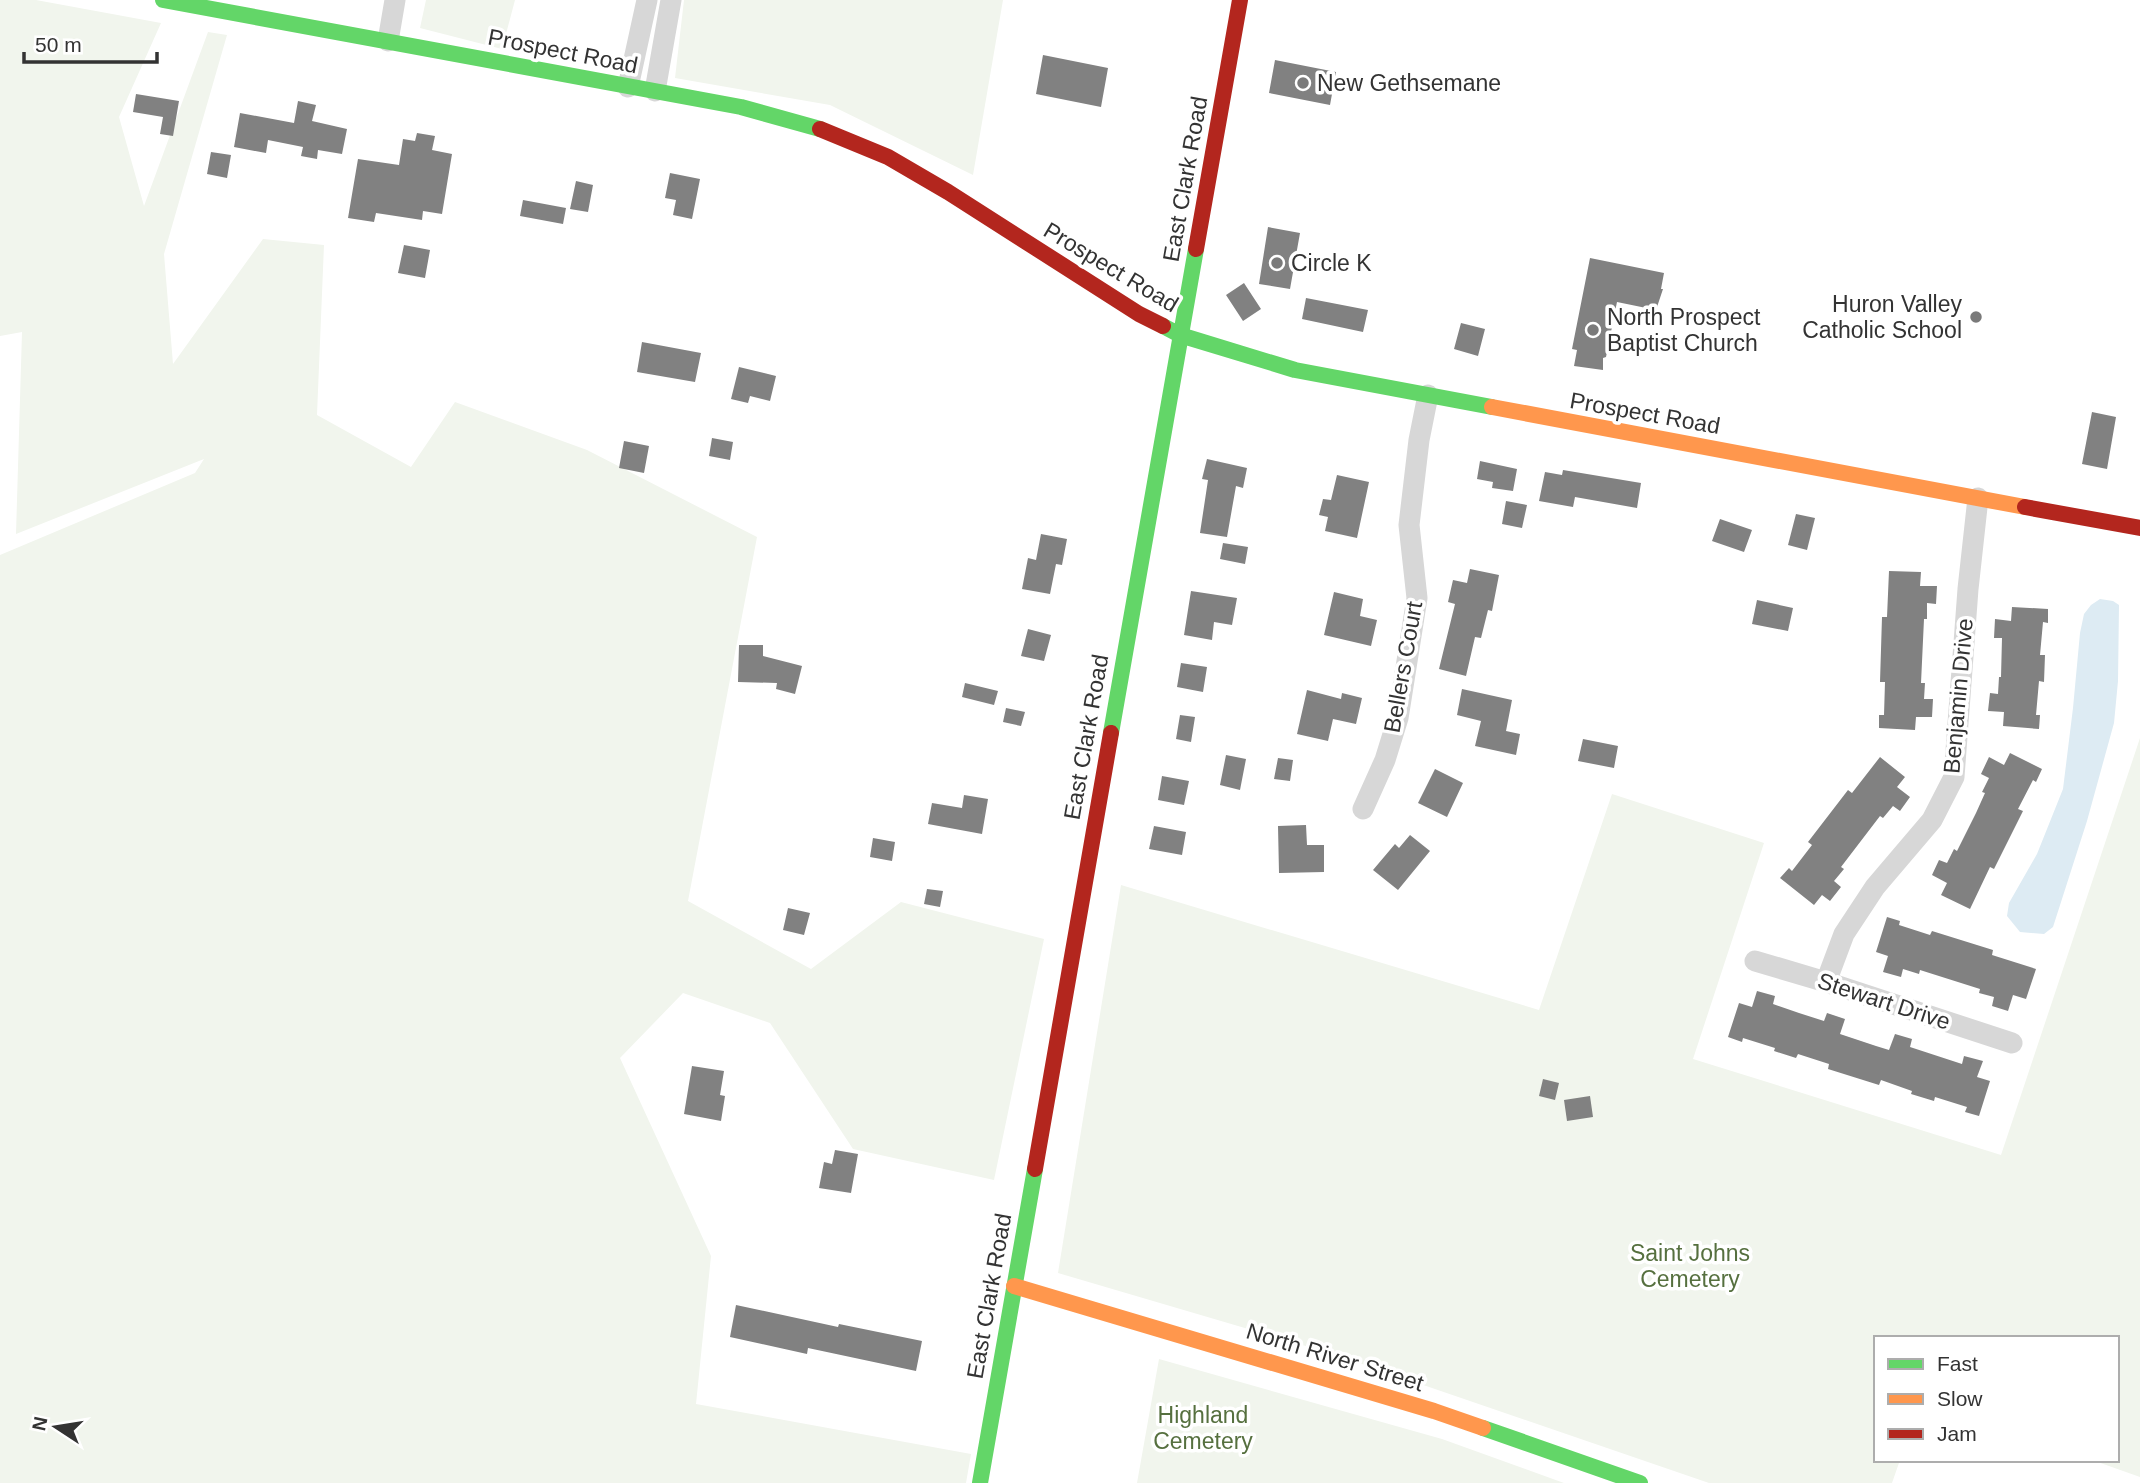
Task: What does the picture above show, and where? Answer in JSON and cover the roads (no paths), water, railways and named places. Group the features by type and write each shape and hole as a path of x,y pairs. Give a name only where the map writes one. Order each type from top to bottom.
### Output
{"main road":[{"name":"Prospect Road","path":"163,0 741,107 829,131 888,157 956,197 1139,314 1180,334 1295,370 2140,528"},
{"name":"East Clark Road","path":"980,1483 1240,0"},
{"name":"North River Street","path":"1014,1286 1434,1411 1640,1483"}],"street":[{"path":"388,41 395,0"},
{"path":"628,87 647,0"},
{"path":"655,91 671,0"},
{"name":"Bellers Court","path":"1363,809 1385,760 1398,718 1416,598 1409,525 1419,440 1428,395"},
{"name":"Benjamin Drive","path":"1826,982 1844,934 1875,887 1932,820 1954,777 1968,589 1978,498"},
{"name":"Stewart Drive","path":"1755,961 2012,1043"}],"place":[{"name":"New Gethsemane","path":"1303,83"},
{"name":"Circle K","path":"1277,263"},
{"name":"Huron Valley Catholic School","path":"1976,317"},
{"name":"North Prospect Baptist Church","path":"1593,330"}],"park label":[{"name":"Saint Johns Cemetery","path":"1690,1266"},
{"name":"Highland Cemetery","path":"1203,1428"}]}
